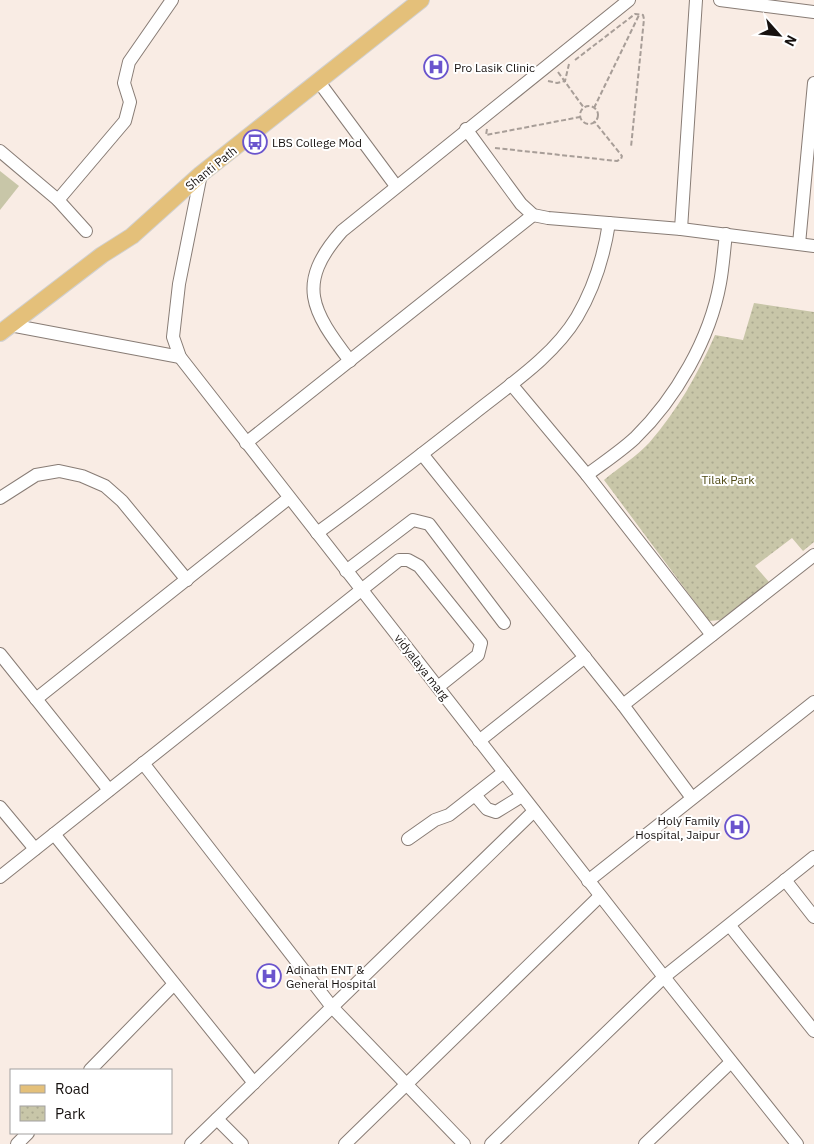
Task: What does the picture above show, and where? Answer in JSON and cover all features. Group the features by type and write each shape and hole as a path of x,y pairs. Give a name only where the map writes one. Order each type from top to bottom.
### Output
{"main road":[{"name":"Shanti Path","path":"5,329 102,256 132,236 201,174 421,0"}],"street":[{"path":"58,200 124,121 130,102 124,83 129,62 172,0"},
{"path":"350,361 324,327 316,310 314,290 318,268 326,249 342,231 396,186 629,0"},
{"path":"681,229 696,0"},
{"path":"720,0 814,12"},
{"path":"319,82 396,186"},
{"path":"799,244 811,140 814,83"},
{"path":"466,129 520,204 533,215 548,218 681,229 814,246"},
{"path":"0,151 58,200 86,231"},
{"path":"5,329 180,357 174,337 179,284 201,174"},
{"path":"246,443 533,215"},
{"path":"317,534 511,384 554,346 576,317 596,278 605,249 609,223"},
{"path":"587,474 634,439 657,414 678,384 695,353 711,316 720,284 726,234"},
{"name":"vidyalaya marg","path":"180,357 588,881 797,1144"},
{"path":"511,384 587,474 712,635"},
{"path":"422,454 623,705 692,798"},
{"path":"0,498 36,475 59,471 82,476 105,486 122,501 186,580"},
{"path":"36,699 289,498"},
{"path":"346,571 413,520 430,524 504,622"},
{"path":"623,705 814,554"},
{"path":"0,877 399,560 408,560 419,566 450,602 481,643 478,655 438,688"},
{"path":"0,654 109,790"},
{"path":"479,741 585,657"},
{"path":"588,881 813,704"},
{"path":"143,763 332,1007 464,1144"},
{"path":"408,839 435,820 449,815 504,772"},
{"path":"475,795 487,809 496,812 522,796"},
{"path":"0,807 36,849"},
{"path":"191,1144 534,811"},
{"path":"54,834 254,1083"},
{"path":"491,1144 664,977 814,857"},
{"path":"785,880 814,917"},
{"path":"344,1144 600,896"},
{"path":"730,926 814,1031"},
{"path":"91,1069 174,984"},
{"path":"645,1144 731,1062"},
{"path":"217,1118 242,1144"},
{"path":"17,1144 27,1134"}],"path":[{"path":"565,81 569,64 635,14 643,15 631,147"},
{"path":"580,118 586,123 594,121 597,116 594,108 639,15"},
{"path":"551,62 584,108"},
{"path":"546,81 557,83 565,81"},
{"path":"584,108 594,108"},
{"path":"580,118 584,108"},
{"path":"486,135 580,118"},
{"path":"490,147 617,161 621,159 622,156 594,121"},
{"path":"487,128 486,135 488,141"}],"green space":[{"path":"0,171 19,186 0,210"},
{"name":"Tilak Park","path":"754,303 814,312 814,542 803,551 792,538 755,566 769,582 720,620 709,621 604,480 649,443 669,418 686,392 715,335 743,340"}],"place":[{"name":"Pro Lasik Clinic","path":"436,67"},
{"name":"LBS College Mod","path":"255,142"},
{"name":"Holy Family Hospital, Jaipur","path":"737,827"},
{"name":"Adinath ENT & General Hospital","path":"269,976"}]}
